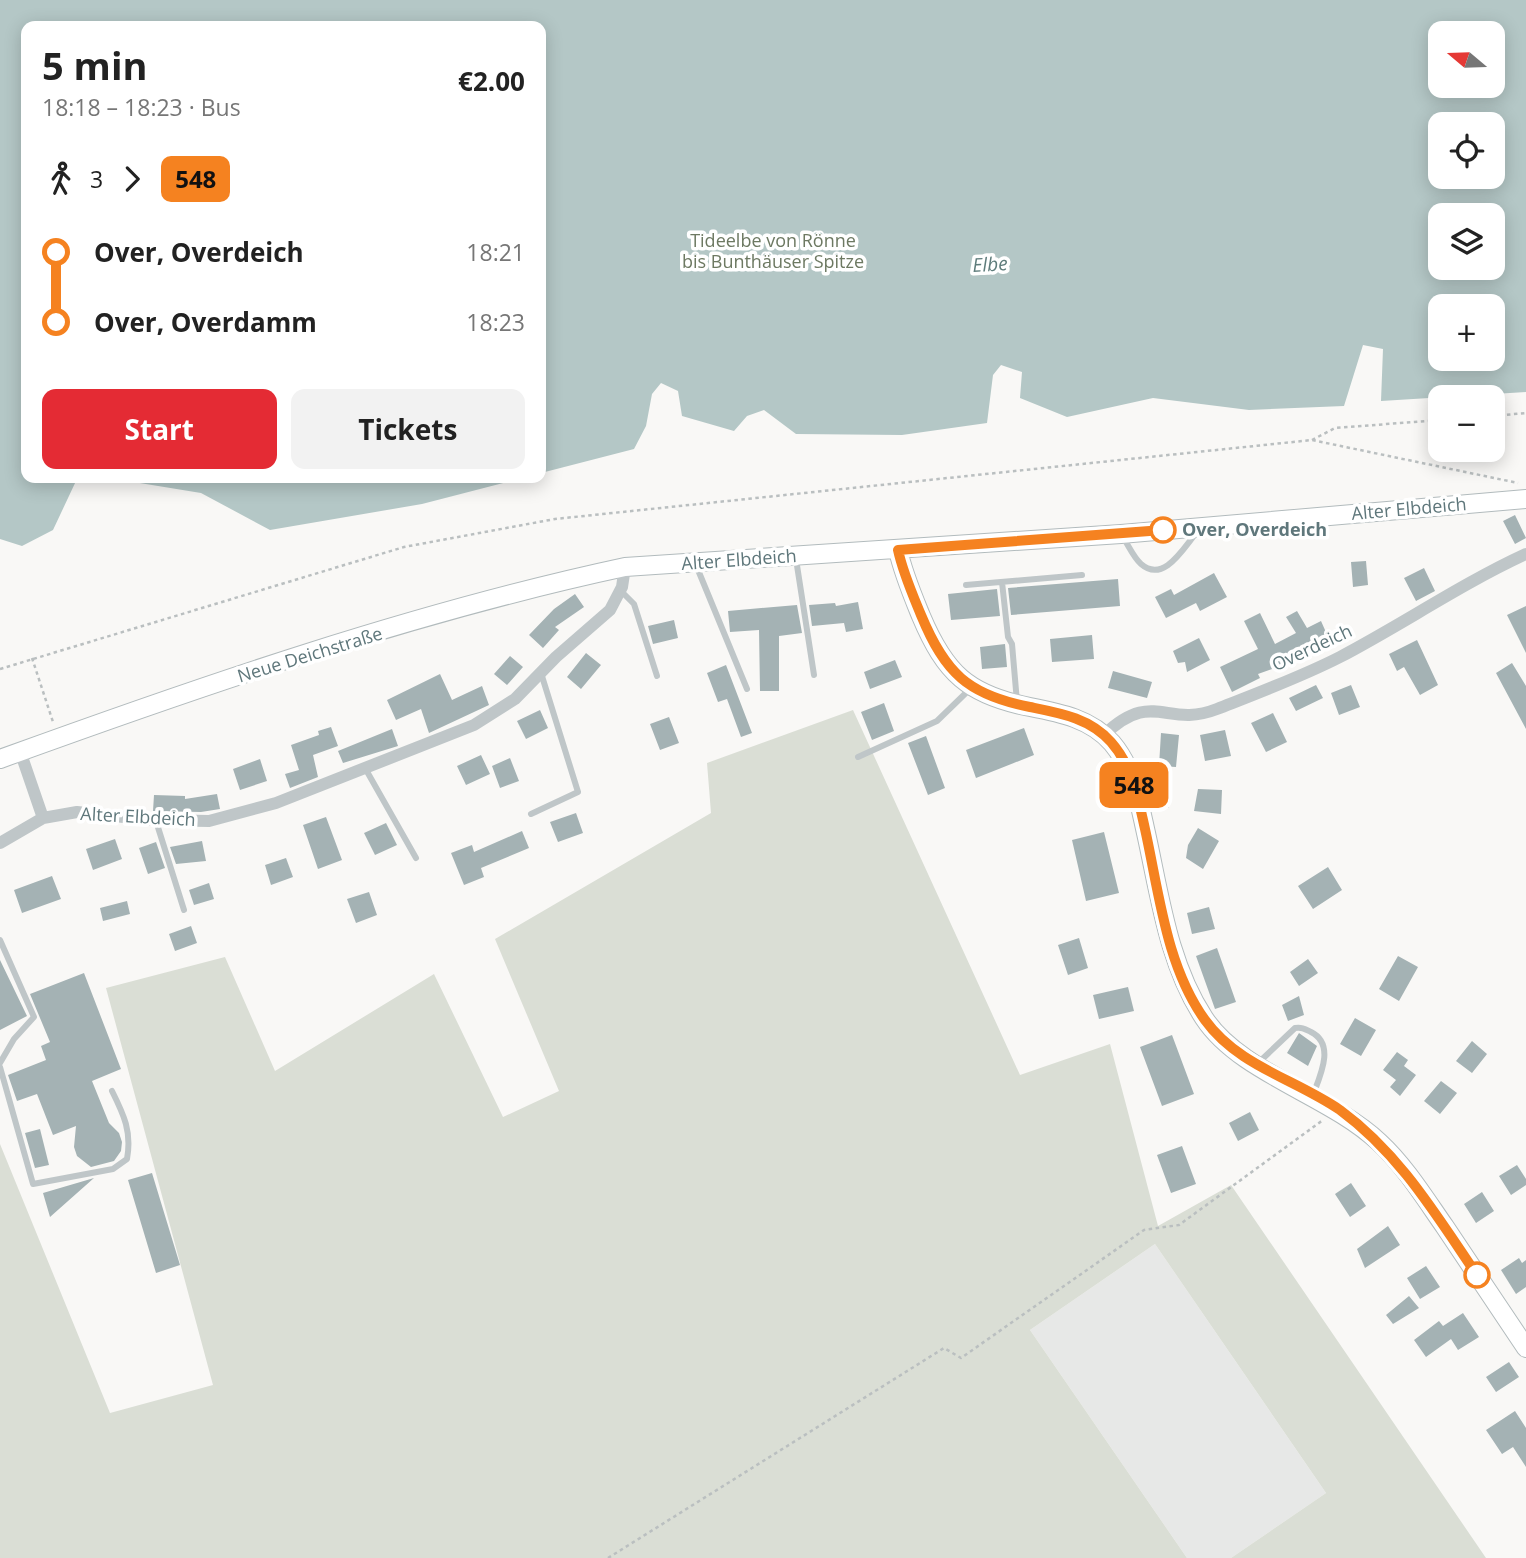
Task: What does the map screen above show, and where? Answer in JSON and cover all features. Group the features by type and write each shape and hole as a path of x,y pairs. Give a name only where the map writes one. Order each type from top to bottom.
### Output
{"street":[{"name":"Alter Elbdeich","path":"0,843 43,818 77,812 156,821 209,821 276,803 494,714 610,610 621,590 625,568 1121,534 1526,499"},
{"path":"898,550 903,573 935,649 952,672 972,688 1017,704 1073,717 1104,735 1119,752 1133,780 1178,968 1205,1020 1228,1044 1257,1065 1338,1109 1377,1140 1411,1178 1526,1348"},
{"name":"Overdeich","path":"1104,735 1129,714 1143,710 1199,716 1338,658 1478,576 1526,554"},
{"name":"Neue Deichstraße","path":"0,759 285,660 560,581 625,568"},
{"path":"20,751 43,818"}],"lane":[{"path":"1121,534 1139,563 1150,569 1160,569 1168,566 1202,527"},
{"path":"795,557 814,675"},
{"path":"695,563 747,690"},
{"path":"966,585 1082,575"},
{"path":"1002,582 1008,637 1012,644 1017,704"},
{"path":"621,590 634,604 657,676"},
{"path":"531,814 578,792 541,672"},
{"path":"858,757 937,720 972,688"},
{"path":"365,768 416,858"},
{"path":"156,821 184,910"},
{"path":"0,940 34,1017 14,1039 0,1065 33,1184 113,1169 127,1159 130,1143 127,1122 113,1091"},
{"path":"1257,1065 1295,1028 1301,1027 1322,1037 1325,1044 1321,1073 1313,1095"}],"path":[{"path":"1505,415 1526,413"},
{"path":"1312,440 1335,428 1428,421"},
{"path":"0,669 404,547 555,519 1312,440 1526,485"},
{"path":"32,658 54,726"},
{"path":"608,1558 944,1348 961,1358 1144,1230 1179,1225 1338,1109"}],"shaded area":[{"path":"853,710 1020,1075 1110,1044 1158,1226 1231,1185 1486,1558 1231,1558 1326,1493 1155,1244 1030,1330 1187,1558 0,1558 0,1144 110,1413 213,1385 106,988 225,957 275,1071 434,974 503,1117 559,1091 495,939 711,813 707,763"},
{"path":"1155,1244 1326,1493 1231,1558 1187,1558 1030,1330"}],"water":[{"name":"Tideelbe von Rönne bis Bunthäuser Spitze","path":"0,0 1526,0 1526,392 1505,393 1505,385 1428,385 1428,398 1381,401 1383,349 1363,345 1344,406 1249,410 1153,398 1067,417 1020,398 1022,372 1001,365 993,375 987,423 902,435 796,434 764,410 747,416 734,431 682,416 678,391 661,383 652,394 646,426 634,449 546,472 546,21 21,21 21,483 75,483 53,530 22,546 0,539"},
{"path":"140,483 504,483 422,504 270,530 201,493"}],"building":[{"path":"1515,515 1526,538 1515,544 1503,521"},
{"path":"1366,561 1368,585 1353,587 1351,562"},
{"path":"1424,568 1435,591 1416,601 1404,578"},
{"path":"1214,573 1227,597 1200,611 1196,603 1166,618 1155,597 1171,589 1174,595"},
{"path":"1118,579 1120,606 1011,615 1008,588"},
{"path":"997,589 1000,616 951,620 948,594"},
{"path":"575,594 584,607 555,627 559,630 543,648 529,635 554,609"},
{"path":"858,602 863,629 846,632 844,623 812,626 809,605 835,603 836,606"},
{"path":"797,605 802,633 779,636 779,691 760,691 759,630 730,632 728,611"},
{"path":"1526,606 1526,653 1507,615"},
{"path":"1297,611 1307,628 1321,621 1329,639 1292,657 1294,661 1258,674 1260,678 1232,692 1220,667 1258,649 1244,621 1260,613 1275,644 1296,633 1286,617"},
{"path":"674,620 678,638 653,644 648,626"},
{"path":"1092,635 1094,659 1052,662 1050,639"},
{"path":"1199,638 1210,660 1187,672 1185,662 1178,663 1173,651"},
{"path":"1417,640 1438,685 1420,695 1404,667 1397,671 1389,654"},
{"path":"1005,644 1007,667 982,669 980,647"},
{"path":"586,653 601,665 581,689 567,677"},
{"path":"510,656 523,667 507,685 494,674"},
{"path":"895,660 902,677 870,689 864,672"},
{"path":"1512,663 1526,686 1526,729 1496,673"},
{"path":"726,665 752,733 741,737 727,699 718,702 707,673"},
{"path":"1113,671 1152,682 1147,698 1108,688"},
{"path":"440,674 452,700 482,686 489,705 429,733 421,709 396,720 387,700"},
{"path":"1316,685 1323,698 1296,711 1289,698"},
{"path":"1351,685 1360,707 1339,715 1331,693"},
{"path":"884,703 894,731 872,740 861,712"},
{"path":"540,710 548,728 526,739 517,721"},
{"path":"1273,713 1287,742 1266,752 1251,723"},
{"path":"669,717 679,743 660,750 650,724"},
{"path":"331,727 338,746 313,755 318,777 290,788 285,774 299,770 291,745 319,735 318,731"},
{"path":"1024,728 1034,755 976,778 966,750"},
{"path":"392,729 398,746 343,763 338,751"},
{"path":"1225,730 1231,756 1205,761 1200,735"},
{"path":"1161,733 1179,735 1176,767 1159,766"},
{"path":"926,736 945,788 928,795 908,743"},
{"path":"481,755 490,774 466,785 457,766"},
{"path":"510,758 519,781 500,788 492,766"},
{"path":"260,759 267,781 240,790 233,769"},
{"path":"1166,784 1169,808 1155,807 1153,786"},
{"path":"1198,789 1222,790 1221,814 1194,811"},
{"path":"217,794 220,809 201,812 153,811 154,795 185,796 185,799"},
{"path":"576,813 583,833 558,842 550,822"},
{"path":"326,817 342,860 318,869 303,825"},
{"path":"386,823 397,845 375,855 364,833"},
{"path":"1198,828 1219,841 1203,869 1186,858 1188,845"},
{"path":"522,831 529,848 481,868 484,877 464,885 451,853 472,845 474,852"},
{"path":"1104,832 1119,893 1086,901 1072,840"},
{"path":"115,839 122,859 93,870 86,849"},
{"path":"202,841 206,861 176,864 170,847"},
{"path":"156,842 165,868 148,874 139,848"},
{"path":"286,858 293,877 271,885 265,865"},
{"path":"1328,867 1342,890 1313,909 1298,886"},
{"path":"52,876 61,899 22,913 14,890"},
{"path":"209,883 214,899 194,905 189,890"},
{"path":"369,892 377,915 356,923 347,899"},
{"path":"127,901 130,914 103,921 100,908"},
{"path":"1209,907 1215,929 1192,934 1187,913"},
{"path":"191,926 197,943 175,951 169,934"},
{"path":"1079,938 1088,968 1068,975 1058,945"},
{"path":"1217,948 1236,1002 1215,1009 1196,956"},
{"path":"1398,956 1418,967 1399,1001 1379,989"},
{"path":"1308,959 1318,973 1299,986 1290,972"},
{"path":"0,960 27,1016 0,1030"},
{"path":"84,973 121,1069 92,1081 109,1123 119,1133 122,1142 121,1151 114,1161 91,1167 77,1156 74,1147 76,1126 53,1135 37,1094 17,1101 8,1075 46,1060 41,1046 50,1042 30,994"},
{"path":"1128,987 1134,1011 1099,1019 1093,995"},
{"path":"1299,996 1304,1015 1288,1021 1282,1005"},
{"path":"1355,1018 1376,1030 1361,1056 1340,1044"},
{"path":"1299,1033 1317,1046 1308,1066 1287,1053"},
{"path":"1172,1035 1194,1094 1162,1106 1140,1047"},
{"path":"1472,1041 1487,1054 1472,1073 1456,1061"},
{"path":"1397,1052 1408,1060 1404,1066 1416,1075 1400,1096 1390,1087 1396,1080 1383,1070"},
{"path":"1441,1081 1457,1093 1440,1114 1424,1101"},
{"path":"1250,1112 1259,1130 1238,1141 1229,1123"},
{"path":"40,1129 49,1165 35,1168 25,1133"},
{"path":"1182,1146 1196,1184 1171,1193 1157,1155"},
{"path":"1517,1165 1526,1179 1526,1185 1511,1195 1499,1176"},
{"path":"152,1173 180,1265 156,1273 128,1180"},
{"path":"94,1178 50,1217 43,1193"},
{"path":"1351,1183 1366,1206 1350,1217 1335,1194"},
{"path":"1482,1192 1494,1211 1476,1223 1464,1204"},
{"path":"1388,1226 1400,1245 1365,1268 1357,1249"},
{"path":"1519,1258 1522,1263 1526,1260 1526,1287 1516,1294 1501,1270"},
{"path":"1426,1266 1440,1287 1420,1299 1407,1278"},
{"path":"1409,1296 1419,1308 1393,1324 1386,1315"},
{"path":"1463,1313 1479,1337 1458,1350 1451,1339 1426,1357 1414,1340 1439,1321 1443,1326"},
{"path":"1509,1362 1519,1377 1496,1392 1486,1377"},
{"path":"1515,1411 1526,1428 1526,1467 1513,1447 1502,1454 1486,1430"}],"bus line":[{"name":"548","path":"1163,530 898,550 903,573 935,649 952,672 972,688 995,699 1059,712 1086,722 1104,735 1119,752 1136,790 1178,968 1205,1020 1228,1044 1257,1065 1338,1109 1377,1140 1411,1178 1477,1275"}],"place":[{"name":"Over, Overdeich","path":"1163,530"}],"water label":[{"name":"Elbe","path":"990,264"}]}
